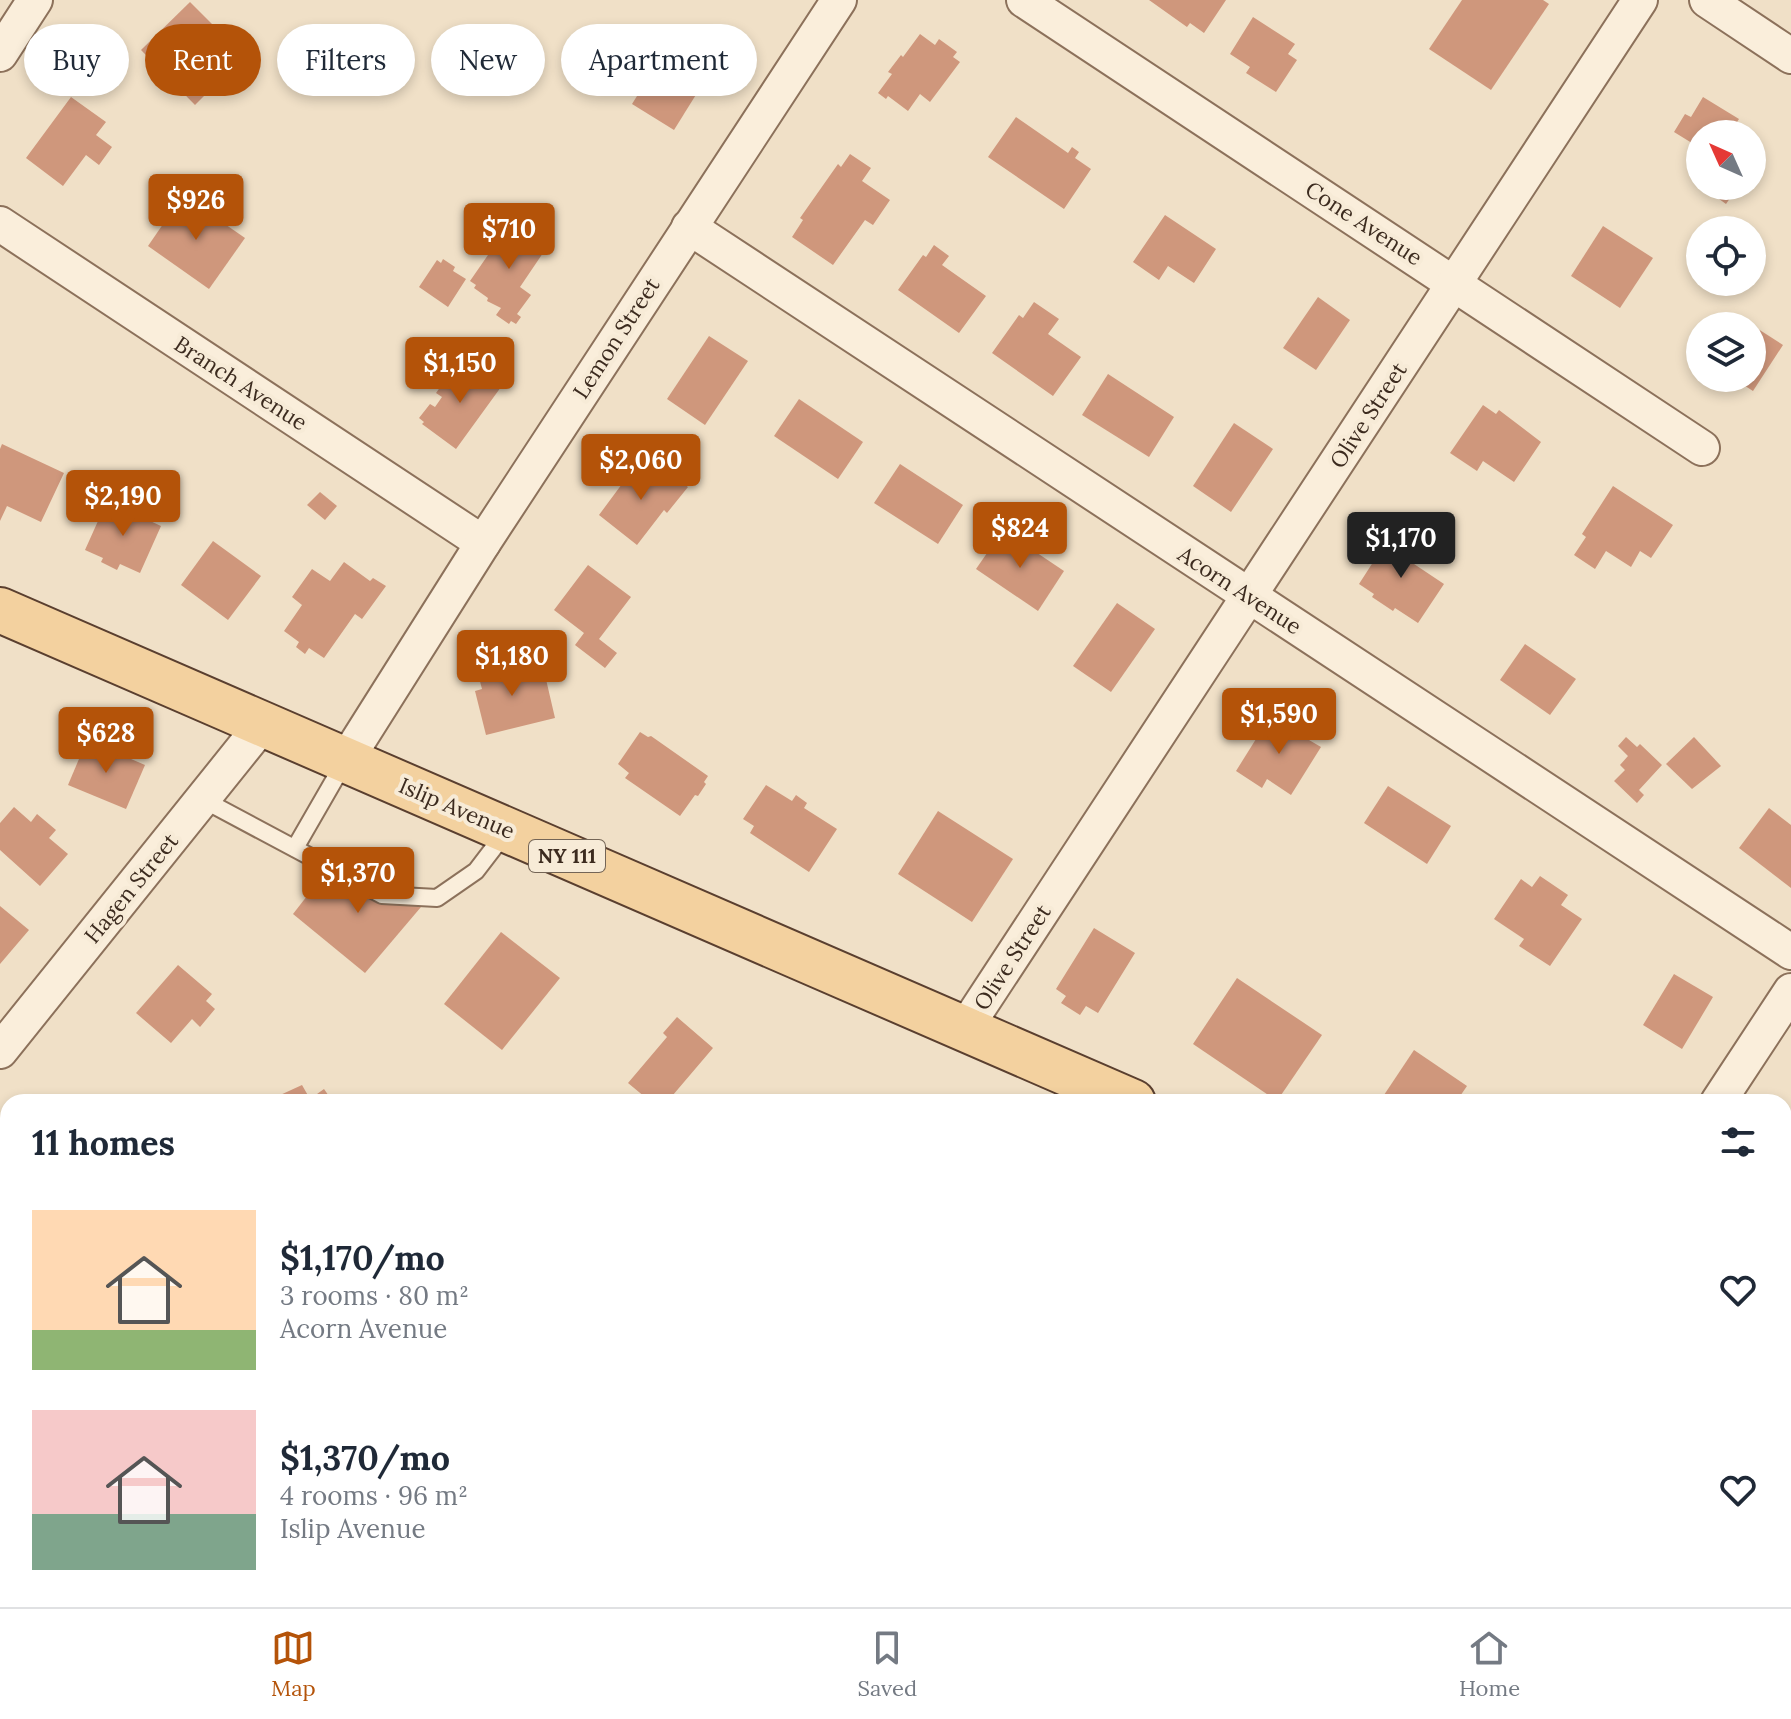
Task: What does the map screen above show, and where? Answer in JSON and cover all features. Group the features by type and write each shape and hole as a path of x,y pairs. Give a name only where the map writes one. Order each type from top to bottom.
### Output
{"main road":[{"name":"Islip Avenue","path":"0,610 1114,1094"}],"street":[{"path":"0,54 35,0"},
{"name":"Lemon Street","path":"346,760 483,543 839,0"},
{"name":"Cone Avenue","path":"1024,0 1702,448"},
{"name":"Olive Street","path":"964,1030 1640,0"},
{"path":"1707,0 1791,56"},
{"name":"Branch Avenue","path":"0,224 483,543"},
{"name":"Acorn Avenue","path":"689,227 1791,952"},
{"name":"Hagen Street","path":"0,1051 262,725"},
{"path":"1723,1094 1791,991"}],"lane":[{"path":"295,848 346,760"},
{"path":"202,799 382,895 437,898 476,871 507,830"}],"building":[{"path":"1149,0 1226,0 1204,33 1190,23 1187,27"},
{"path":"1462,0 1543,0 1549,4 1491,90 1429,49"},
{"path":"190,2 212,24 168,24"},
{"path":"1253,17 1295,44 1288,54 1297,60 1276,92 1246,73 1250,67 1230,54"},
{"path":"920,34 935,45 939,39 957,52 953,57 960,62 930,102 920,94 908,111 888,96 886,99 878,93 892,74 888,72"},
{"path":"186,96 204,96 195,105"},
{"path":"637,96 695,96 674,130 632,104"},
{"path":"71,97 106,122 96,135 112,147 99,165 86,155 63,186 26,158"},
{"path":"1703,97 1739,119 1686,120 1686,139 1674,132 1685,114 1691,117"},
{"path":"1016,117 1068,153 1072,147 1079,152 1075,158 1091,169 1064,209 988,157"},
{"path":"850,154 871,168 862,181 890,200 873,225 865,220 833,265 792,237 803,220 800,218 838,164 841,167"},
{"path":"183,195 245,238 209,289 148,246"},
{"path":"1165,215 1216,249 1194,283 1168,266 1159,280 1133,262"},
{"path":"523,221 545,236 536,248 543,253 520,287 531,295 517,314 521,317 516,324 511,321 509,324 496,315 501,308 487,301 488,298 470,281 506,229 514,235"},
{"path":"1603,226 1653,258 1620,308 1571,276"},
{"path":"934,245 949,256 942,265 986,296 959,333 898,290"},
{"path":"443,259 455,267 453,271 466,279 448,307 419,287 437,260 441,263"},
{"path":"1318,297 1350,320 1316,370 1283,348"},
{"path":"1034,302 1059,319 1048,334 1081,357 1053,396 992,353 1019,315 1023,318"},
{"path":"1766,334 1783,345 1766,371"},
{"path":"709,336 748,361 705,425 667,399"},
{"path":"466,362 501,387 456,449 422,424 424,422 419,418 430,404 435,407 442,397 436,393 446,379 451,383"},
{"path":"1108,374 1174,417 1149,457 1082,415"},
{"path":"799,399 863,442 838,479 774,436"},
{"path":"1483,405 1496,414 1499,410 1541,442 1514,482 1483,461 1477,471 1450,453"},
{"path":"1234,423 1273,449 1231,512 1193,486"},
{"path":"2,444 64,473 41,522 7,506 0,521"},
{"path":"639,461 670,485 676,477 688,487 667,513 664,510 637,545 599,515"},
{"path":"900,464 963,505 938,544 874,503"},
{"path":"1613,486 1673,525 1651,558 1640,551 1631,567 1606,551 1595,569 1574,555 1586,537 1582,534"},
{"path":"320,492 337,506 325,520 307,505"},
{"path":"107,501 161,526 140,573 120,564 117,570 101,562 103,558 85,550"},
{"path":"1397,525 1407,531 1399,543 1416,555 1411,562 1444,584 1418,623 1395,608 1393,611 1359,584"},
{"path":"1003,530 1064,571 1038,611 976,569"},
{"path":"213,541 261,576 228,620 181,585"},
{"path":"344,562 370,581 373,578 386,586 362,619 355,614 324,658 309,648 305,654 296,647 299,642 284,631 302,605 292,597 312,569 330,581"},
{"path":"588,565 631,597 599,639 617,653 605,668 575,645 584,633 554,610"},
{"path":"1117,603 1155,629 1111,692 1073,666"},
{"path":"1525,644 1576,679 1550,715 1500,680"},
{"path":"518,659 524,681 545,675 555,718 486,735 475,691 482,689 477,670"},
{"path":"1271,715 1291,728 1293,724 1311,735 1309,740 1321,747 1291,795 1267,779 1262,788 1236,771"},
{"path":"640,732 651,736 708,776 698,796 695,795 680,816 625,778 629,773 618,764"},
{"path":"1626,737 1637,747 1640,744 1662,765 1639,790 1644,795 1637,803 1614,781 1625,770 1620,765 1628,756 1618,746"},
{"path":"1694,737 1721,766 1692,789 1666,764"},
{"path":"87,740 145,765 126,809 68,785"},
{"path":"766,785 792,801 796,795 807,803 804,808 837,829 809,872 750,833 754,826 743,819"},
{"path":"1388,786 1451,826 1427,864 1364,823"},
{"path":"14,807 31,822 37,814 56,830 49,838 68,854 40,886 0,850 0,823"},
{"path":"1769,808 1791,825 1791,888 1739,848"},
{"path":"938,811 1013,859 972,922 898,874"},
{"path":"377,869 421,907 365,973 293,914 314,887"},
{"path":"1540,876 1568,895 1561,905 1582,919 1550,966 1519,946 1524,939 1494,919 1521,879 1532,887"},
{"path":"0,906 29,930 0,964"},
{"path":"1094,928 1135,953 1098,1013 1086,1006 1080,1015 1061,1003 1066,996 1056,989"},
{"path":"501,932 560,978 502,1050 444,1004"},
{"path":"178,965 212,994 206,1001 215,1009 200,1027 192,1019 171,1043 136,1013"},
{"path":"1674,974 1713,997 1682,1049 1643,1025"},
{"path":"1237,978 1322,1035 1282,1094 1267,1094 1193,1044"},
{"path":"677,1017 713,1048 674,1094 641,1094 628,1083 667,1037 663,1033"},
{"path":"1414,1050 1467,1086 1462,1094 1385,1094"},
{"path":"302,1085 307,1094 282,1094"}]}
